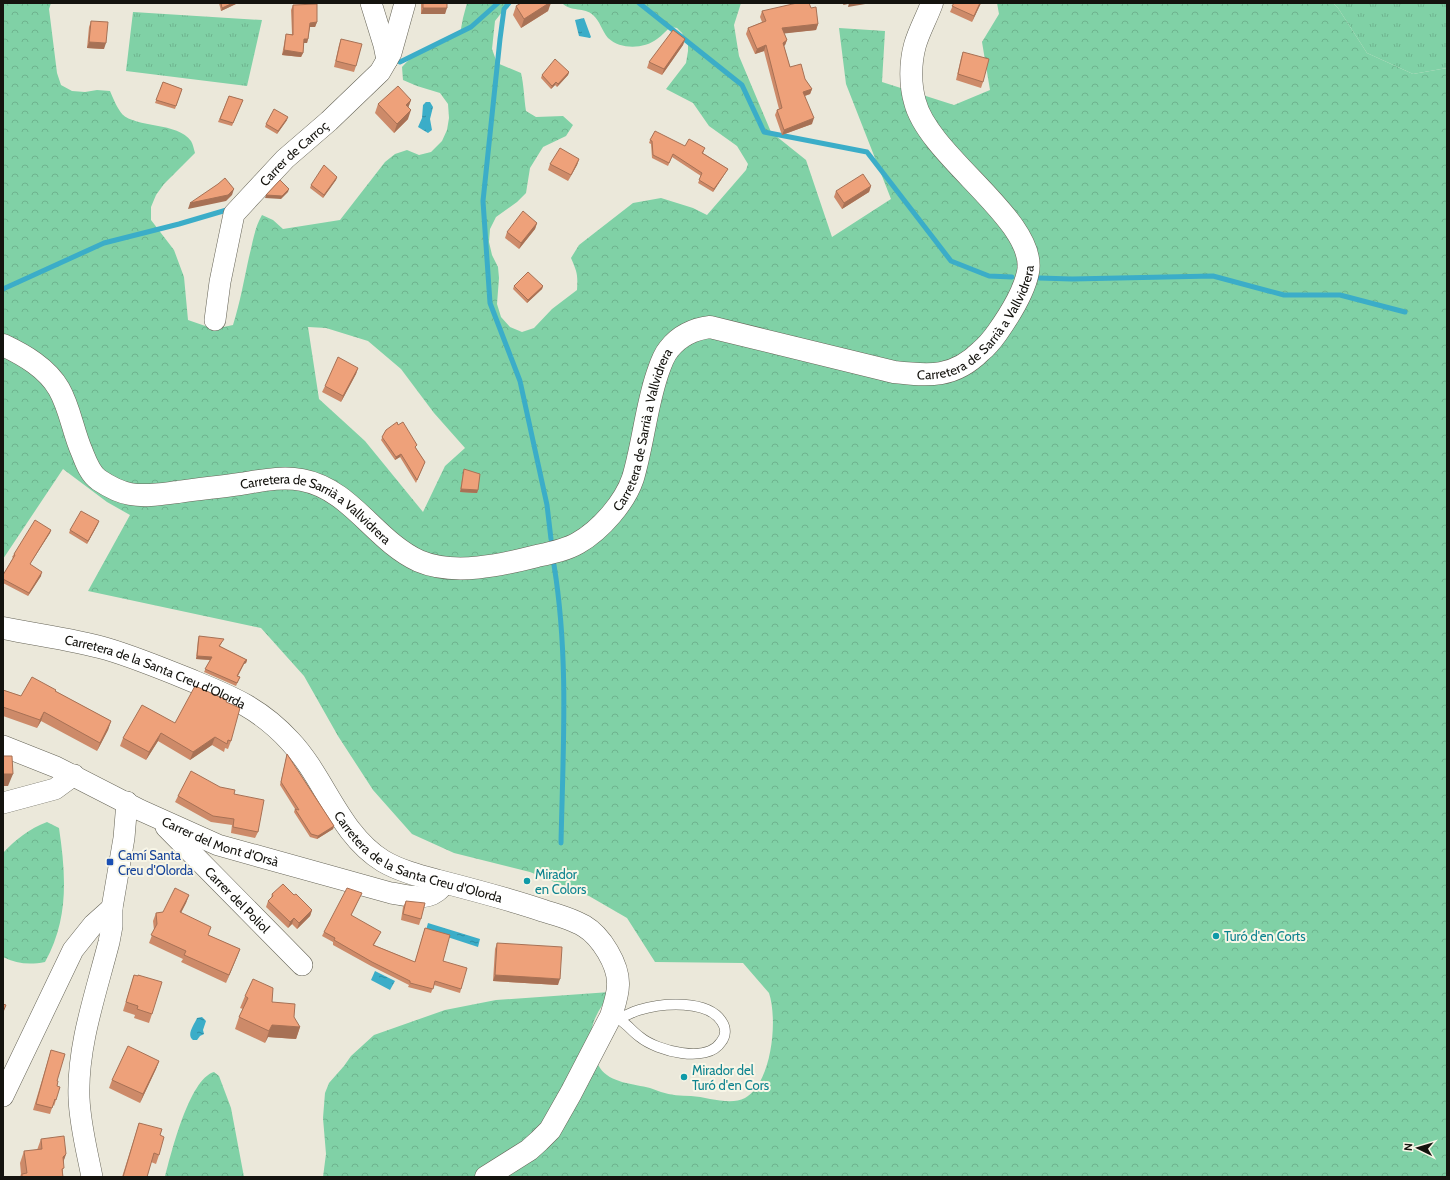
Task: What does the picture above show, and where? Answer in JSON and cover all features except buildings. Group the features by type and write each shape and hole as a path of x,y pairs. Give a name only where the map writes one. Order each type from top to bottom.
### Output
{"main road":[{"name":"Carretera de Sarrià a Vallvidrera","path":"3,345 29,358 50,377 59,389 64,400 80,448 90,470 97,479 116,490 129,494 152,496 266,480 300,480 314,483 326,488 363,516 384,537 406,554 428,565 448,568 470,568 520,561 563,549 579,542 610,518 621,500 632,480 652,389 662,361 667,351 675,342 690,332 700,328 710,328 894,372 914,374 942,373 958,369 971,361 992,340 1007,319 1020,294 1028,272 1029,256 1020,236 1005,215 933,137 922,120 915,102 911,75 912,60 915,46 932,3"},
{"name":"Carretera de la Santa Creu d'Olorda","path":"3,628 105,649 155,666 226,694 249,706 270,722 295,746 354,836 368,850 385,862 409,873 513,900 571,919 586,927 597,937 607,950 616,969 618,984 615,1003 615,1017 550,1130 528,1150 486,1177"}],"street":[{"path":"372,3 387,60"},
{"name":"Carrer de Carroç","path":"215,320 220,282 234,214 291,154 329,121 380,72 393,45 406,3"},
{"name":"Carrer del Mont d'Orsà","path":"3,746 34,757 74,775 157,817 218,845 391,893 408,896 428,897 436,892 445,882"},
{"path":"3,804 55,789 74,775"},
{"path":"92,1177 79,1099 80,1074 83,1046 112,926 112,908 124,838 127,802"},
{"name":"Carrer del Poliol","path":"157,817 302,965"},
{"path":"3,1096 73,950 93,925 112,908"}],"lane":[{"path":"658,1006 698,1006 716,1015 723,1022 725,1030 724,1039 719,1046 710,1051 683,1053 652,1045 639,1037 615,1017 658,1006"}],"green space":[{"path":"3,3 51,3 49,9 57,73 61,85 72,91 110,91 120,112 128,118 177,131 185,135 191,141 195,153 164,184 156,195 151,207 151,220 174,250 184,277 188,320 214,329 233,325 254,236 262,215 273,220 283,229 340,220 385,162 395,154 407,150 419,155 431,152 442,141 447,130 449,118 448,104 440,93 403,80 402,67 415,55 422,51 460,34 467,3 509,3 495,21 492,49 497,63 521,73 526,111 536,117 563,116 573,125 566,136 543,147 530,168 526,193 517,202 496,217 490,229 489,242 492,255 498,267 499,278 497,304 501,317 510,327 522,332 534,328 552,309 577,290 577,273 571,258 579,245 633,203 661,198 693,208 707,215 746,170 748,164 737,146 709,126 693,103 666,89 686,63 688,45 682,33 677,28 671,27 659,38 646,45 632,47 619,45 608,38 593,15 586,11 569,8 562,3 741,3 734,25 739,56 771,132 806,160 832,237 891,199 846,84 839,28 885,31 882,82 954,105 990,90 982,42 999,14 997,3 1333,3 1338,8 1367,53 1413,74 1447,68 1447,1177 323,1177 326,1154 323,1118 325,1093 329,1083 351,1056 374,1035 445,1010 496,1000 610,992 596,1016 591,1032 592,1043 597,1061 604,1073 616,1080 668,1094 733,1101 745,1098 754,1090 767,1065 773,1019 769,993 743,963 655,962 627,918 589,896 530,872 454,853 412,834 373,790 338,736 304,676 261,628 88,591 130,515 107,502 63,469 3,559","holes":["308,327 326,328 368,341 401,369 434,413 465,448 445,466 423,512 365,441 319,399"]},
{"path":"1333,3 1447,3 1447,68 1413,74 1367,53 1338,8"},
{"path":"133,12 262,20 247,86 126,71"},
{"path":"47,822 59,828 64,880 62,913 53,946 45,962 29,964 3,957 3,853 23,835"},
{"path":"214,1072 219,1076 231,1108 244,1177 165,1177 182,1118 189,1102 205,1078"}],"water":[{"path":"584,18 591,37 590,38 579,36 575,20"},
{"path":"426,102 430,102 433,107 430,119 432,130 428,133 418,127 422,118 423,105"},
{"path":"428,923 480,939 478,947 426,930"},
{"path":"375,971 395,981 390,990 371,980"},
{"path":"202,1017 206,1021 203,1030 204,1034 197,1040 193,1040 190,1035 191,1030 197,1018"}],"waterway":[{"path":"400,62 471,27 498,3"},
{"path":"509,3 504,9 500,39 483,201 490,303 520,381 547,505 551,539"},
{"path":"639,3 742,85 764,132 867,152 951,261 989,276 1012,277"},
{"path":"3,289 104,243 230,209"},
{"path":"1039,278 1072,279 1213,276 1284,295 1340,295 1405,312"},
{"path":"554,565 562,634 564,704 561,843"}],"place":[{"name":"Camí Santa Creu d'Olorda","path":"110,862"},
{"name":"Mirador en Colors","path":"527,881"},
{"name":"Turó d'en Corts","path":"1216,936"},
{"name":"Mirador del Turó d'en Cors","path":"684,1077"}]}
